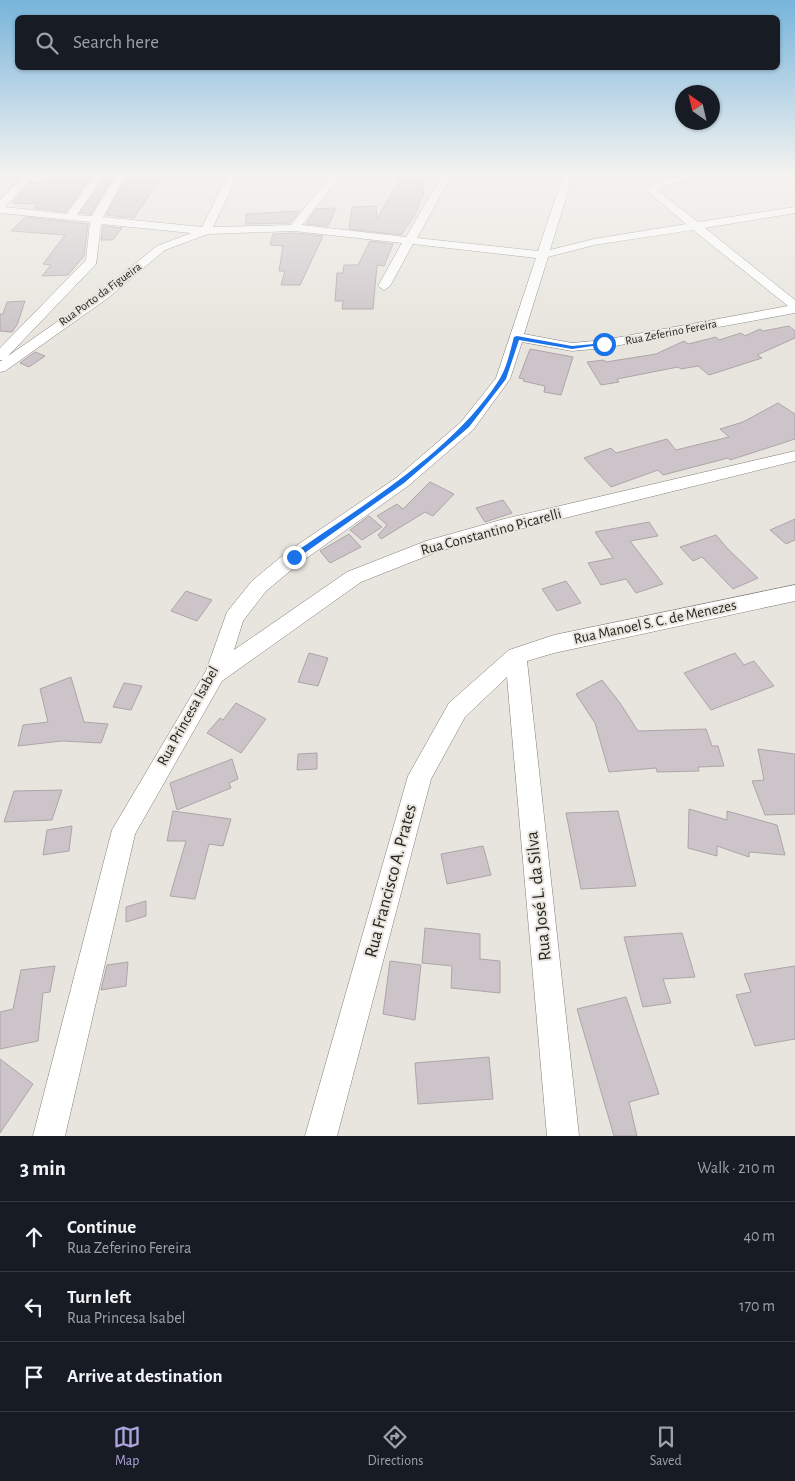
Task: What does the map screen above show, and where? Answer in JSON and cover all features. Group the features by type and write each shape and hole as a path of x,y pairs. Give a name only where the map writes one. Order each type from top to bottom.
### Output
{"street":[{"name":"Rua Porto da Figueira","path":"0,356 43,314 92,261 95,228"},
{"path":"179,228 206,231 294,228"},
{"path":"294,228 544,255 594,242 677,228"},
{"path":"384,286 418,228"},
{"name":"Rua Princesa Isabel","path":"49,1136 124,830 214,674 234,618 259,586 294,557 402,482 467,426 503,379 551,228"},
{"path":"699,228 795,307"},
{"name":"Rua Porto da Figueira","path":"0,368 104,294 161,248 206,231"},
{"name":"Rua Zeferino Fereira","path":"517,337 572,347 604,344 795,307"},
{"name":"Rua Constantino Picarelli","path":"214,674 354,577 432,546 504,526 795,456"},
{"name":"Rua Manoel S. C. de Menezes","path":"516,656 554,644 795,593"},
{"name":"Rua Francisco A. Prates","path":"320,1136 420,776 457,710 516,656"},
{"name":"Rua José L. da Silva","path":"516,656 563,1136"}],"building":[{"path":"14,228 87,228 84,256 68,275 42,276 51,265 43,264 65,235 11,231"},
{"path":"103,228 122,228 113,240 101,240"},
{"path":"349,228 406,228 401,235"},
{"path":"294,233 323,236 300,285 281,285 285,271 279,271 283,246 270,245 273,234"},
{"path":"370,241 393,244 384,266 377,265 373,309 342,309 343,301 335,301 337,273 343,273 344,265 358,265"},
{"path":"25,301 17,325 12,332 0,331 0,314 3,314 7,302"},
{"path":"789,326 795,331 795,338 757,355 762,358 709,375 698,366 681,369 678,367 617,379 619,382 601,385 587,362 604,360 606,362 656,354 684,341 688,344 716,337 719,340 741,333 745,336 760,329 763,331"},
{"path":"530,349 573,357 561,395 544,392 545,386 523,381 524,379 519,378"},
{"path":"35,352 45,356 29,367 20,363"},
{"path":"778,403 795,414 795,439 730,460 728,458 663,475 658,470 611,487 584,458 611,448 616,453 667,439 676,450 729,437 720,429 743,422"},
{"path":"430,482 454,494 433,516 425,512 381,539 378,535 387,525 377,516 397,504 403,509"},
{"path":"503,500 512,513 485,522 476,508"},
{"path":"369,516 382,527 362,540 350,530"},
{"path":"795,519 795,540 786,544 770,530"},
{"path":"649,522 658,536 630,541 663,584 636,593 626,579 601,585 588,563 613,558 595,532"},
{"path":"349,534 361,547 330,563 320,551"},
{"path":"716,535 758,578 733,589 702,557 693,561 680,547"},
{"path":"566,581 581,603 557,611 542,589"},
{"path":"186,591 212,600 197,621 171,611"},
{"path":"309,653 328,658 318,686 298,682"},
{"path":"735,653 744,665 754,661 774,686 711,710 684,673"},
{"path":"71,677 84,722 108,724 101,743 62,741 18,746 23,725 48,722 40,689"},
{"path":"602,680 638,731 706,729 712,746 718,746 724,766 698,767 699,771 657,772 656,768 609,772 595,723 576,694"},
{"path":"124,683 142,686 131,710 113,707"},
{"path":"236,703 266,719 241,753 207,733 220,718 223,720"},
{"path":"758,749 795,754 795,814 765,815 752,781 764,780"},
{"path":"317,753 317,769 297,770 298,754"},
{"path":"232,759 238,779 229,783 231,788 177,810 170,783"},
{"path":"62,790 52,820 4,822 14,791"},
{"path":"689,809 727,820 727,811 777,825 785,855 749,852 749,857 717,846 717,856 688,848"},
{"path":"173,811 231,819 223,846 209,844 195,899 170,896 186,841 167,841"},
{"path":"618,811 636,886 581,889 566,813"},
{"path":"72,826 69,851 43,855 47,830"},
{"path":"483,846 491,875 447,884 441,854"},
{"path":"146,901 146,916 126,922 126,907"},
{"path":"425,928 480,934 480,959 500,961 500,993 451,988 452,966 422,963"},
{"path":"682,933 695,977 663,979 671,1003 643,1007 624,937"},
{"path":"390,961 421,965 415,1020 383,1014"},
{"path":"128,962 126,986 101,990 107,965"},
{"path":"55,966 50,992 43,993 38,1041 0,1049 0,1012 13,1009 21,970"},
{"path":"795,966 795,1039 755,1046 736,995 751,992 744,974"},
{"path":"626,997 659,1094 629,1102 637,1136 614,1136 577,1009"},
{"path":"489,1057 493,1099 418,1104 415,1063"},
{"path":"0,1059 33,1084 0,1133"}],"route":[{"path":"294,557 402,482 467,426 503,379 517,337 572,347 604,344"}]}
